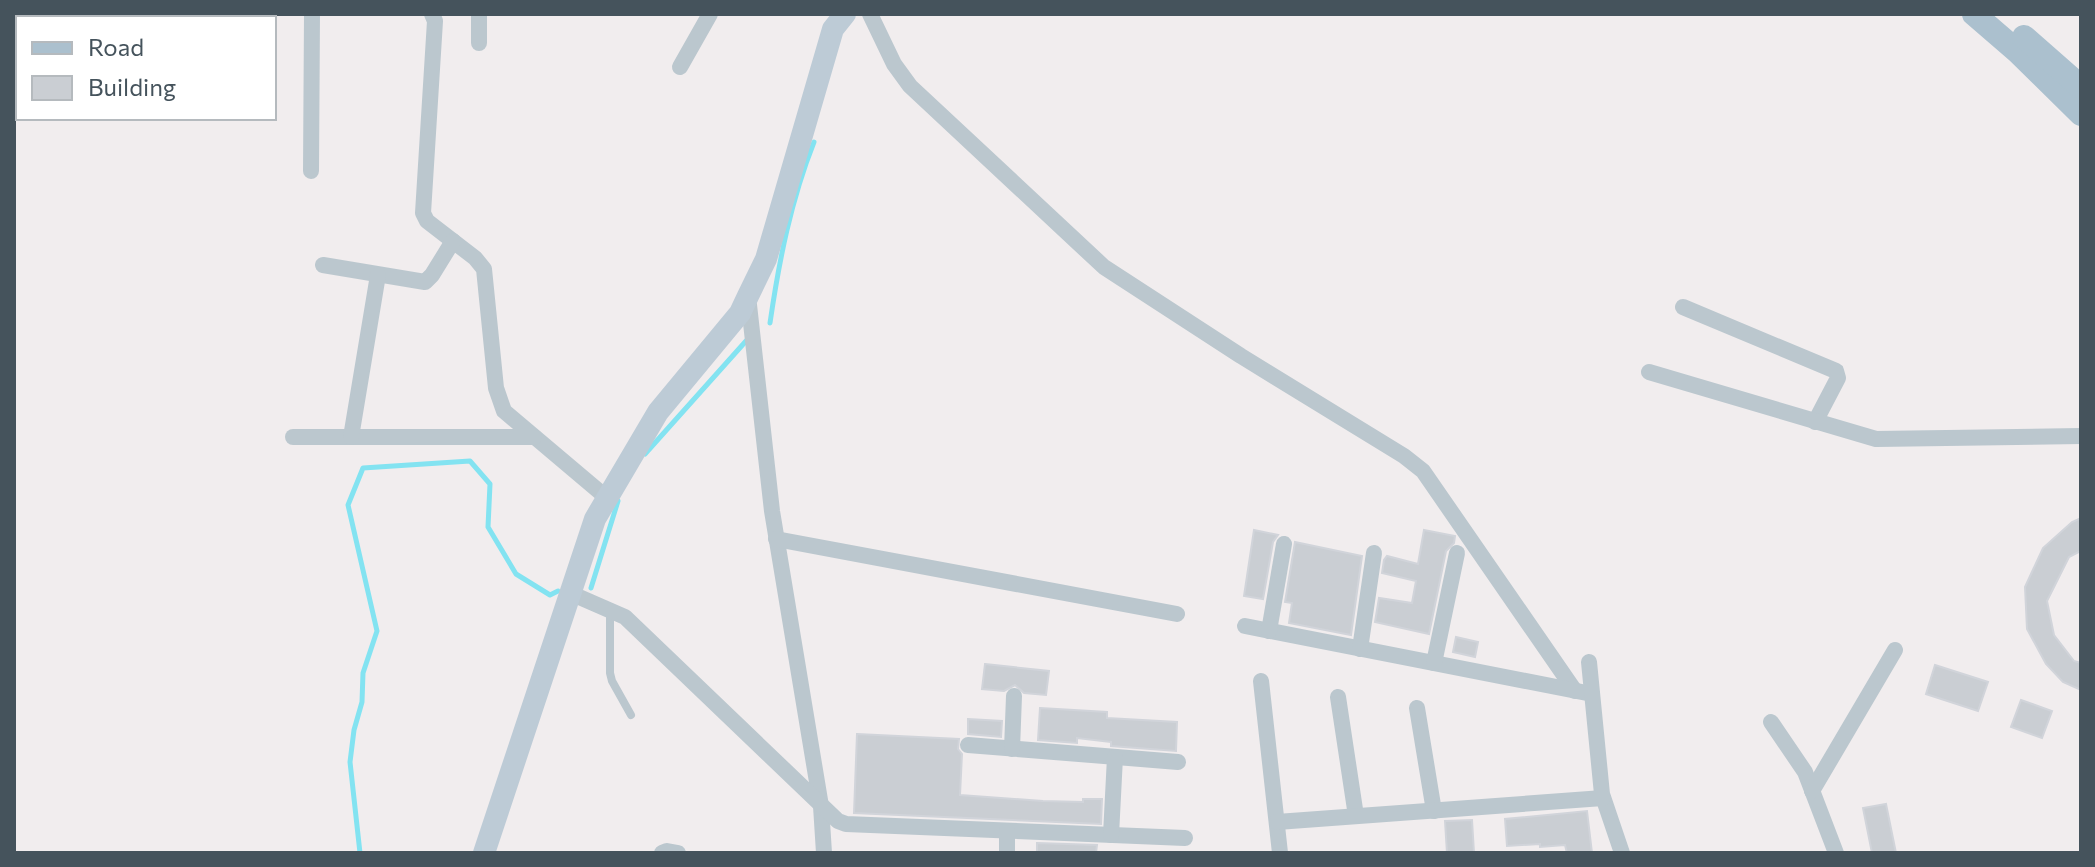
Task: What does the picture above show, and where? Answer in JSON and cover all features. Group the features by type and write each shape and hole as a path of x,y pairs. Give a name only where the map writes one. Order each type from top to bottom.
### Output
{"main road":[{"path":"1974,14 2081,114"},
{"path":"1998,14 2081,87"}],"street":[{"path":"311,171 312,14"},
{"path":"479,14 479,43"},
{"path":"680,67 710,14"},
{"path":"484,853 595,519 658,412 740,313 766,259 833,29 845,14"},
{"path":"870,14 894,64 910,86 1104,267 1404,456 1423,471 1575,691"},
{"path":"433,15 423,213 427,221 475,258 484,269 499,401 511,419 607,498"},
{"path":"323,265 425,282 453,241"},
{"path":"351,437 378,275"},
{"path":"748,296 776,539 821,806 824,853"},
{"path":"1683,307 1836,371 1838,378 1815,422"},
{"path":"1649,372 1876,439 2081,436"},
{"path":"293,437 534,437"},
{"path":"776,539 1177,614"},
{"path":"1269,631 1284,544"},
{"path":"1360,649 1374,553"},
{"path":"1434,663 1457,553"},
{"path":"570,593 625,617 832,817 846,824 1185,838"},
{"path":"1245,626 1592,694"},
{"path":"1812,791 1895,650"},
{"path":"1589,662 1603,798 1622,853"},
{"path":"1261,681 1280,853"},
{"path":"1012,749 1014,696"},
{"path":"1338,697 1356,816"},
{"path":"1417,708 1434,811"},
{"path":"1771,722 1802,765 1836,853"},
{"path":"968,745 1178,762"},
{"path":"1111,835 1115,757"},
{"path":"1277,822 1603,798"},
{"path":"1007,831 1007,853"},
{"path":"662,853 678,853"}],"lane":[{"path":"610,609 610,673 631,715"}],"building":[{"path":"2081,518 2081,551 2069,557 2047,601 2054,635 2074,661 2081,663 2081,690 2063,682 2046,664 2027,629 2025,587 2043,548 2072,522"},
{"path":"1254,530 1278,535 1273,542 1263,599 1244,596"},
{"path":"1424,530 1455,536 1454,543 1446,551 1429,634 1375,622 1379,598 1412,603 1416,581 1382,573 1384,560 1387,556 1418,564"},
{"path":"1295,542 1362,556 1351,635 1289,623 1292,603 1285,602"},
{"path":"1456,637 1478,642 1475,657 1453,652"},
{"path":"985,664 1049,671 1046,695 1024,693 1015,685 1004,691 982,689"},
{"path":"1935,665 1988,682 1978,711 1926,694"},
{"path":"2021,700 2052,711 2042,738 2011,727"},
{"path":"1040,708 1107,712 1107,718 1177,722 1176,751 1111,746 1111,742 1077,738 1077,743 1038,740"},
{"path":"968,719 1002,721 1001,737 968,734"},
{"path":"857,734 959,739 958,749 962,754 960,795 1043,801 1102,799 1101,824 854,813"},
{"path":"1886,804 1896,853 1872,853 1863,808"},
{"path":"1587,811 1592,853 1567,853 1565,845 1507,846 1505,819"},
{"path":"1472,820 1474,853 1447,853 1445,821"},
{"path":"1037,843 1097,845 1096,853 1037,853"}],"waterway":[{"path":"770,323 787,231 814,142"},
{"path":"645,454 746,341"},
{"path":"360,853 350,762 362,702 363,673 377,631 348,505 363,468 470,461 490,484 488,527 516,574 550,595 558,591"},
{"path":"591,588 618,501"}]}
